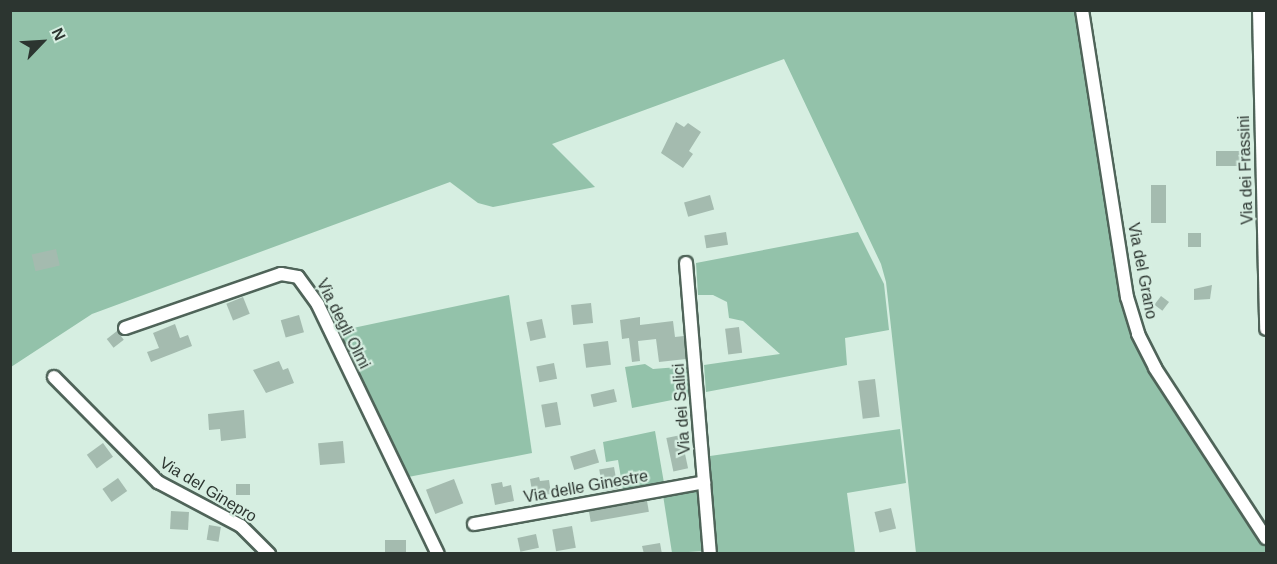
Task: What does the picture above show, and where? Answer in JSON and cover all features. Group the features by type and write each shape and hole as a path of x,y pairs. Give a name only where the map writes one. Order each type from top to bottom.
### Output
{"street":[{"name":"Via del Grano","path":"1082,10 1127,297 1138,334 1155,368 1266,538"},
{"path":"1260,10 1266,16"},
{"name":"Via dei Frassini","path":"1260,10 1265,176 1266,328"},
{"name":"Via dei Salici","path":"686,263 710,554"},
{"name":"Via degli Olmi","path":"125,328 281,274 298,277 318,305 438,554"},
{"name":"Via del Ginepro","path":"54,377 158,482 241,526 269,554"},
{"name":"Via delle Ginestre","path":"474,524 704,482"}],"green space":[{"path":"11,11 1075,11 1118,283 1127,313 1179,411 1266,544 1266,553 916,553 886,282 881,264 784,59 552,144 595,187 493,207 478,203 450,182 92,314 11,367"},
{"path":"858,232 884,284 889,330 845,338 847,365 706,392 704,365 780,354 743,321 729,318 727,302 713,295 698,295 696,263"},
{"path":"509,295 532,453 403,478 334,332"},
{"path":"645,364 653,369 691,366 692,396 632,408 625,367"},
{"path":"900,429 906,483 847,493 855,553 716,553 710,456"},
{"path":"655,431 664,483 623,490 618,460 606,462 603,442"},
{"path":"700,489 705,551 672,553 663,495"}],"building":[{"path":"676,122 684,127 688,123 701,132 689,151 693,154 683,168 661,153"},
{"path":"1216,151 1242,151 1242,166 1216,166"},
{"path":"1151,185 1166,185 1166,223 1151,223"},
{"path":"710,195 714,209 688,217 684,202"},
{"path":"726,232 728,245 706,248 704,235"},
{"path":"1188,233 1201,233 1201,247 1188,247"},
{"path":"56,249 60,266 35,271 32,255"},
{"path":"1212,285 1210,299 1194,300 1194,289"},
{"path":"1161,296 1169,302 1162,311 1154,305"},
{"path":"243,297 250,314 233,320 226,304"},
{"path":"591,303 593,323 573,325 571,305"},
{"path":"299,315 304,332 286,338 281,320"},
{"path":"640,317 640,325 673,321 675,337 684,336 686,359 659,362 656,339 638,341 640,361 632,362 629,338 622,339 620,320"},
{"path":"542,319 546,338 530,341 526,322"},
{"path":"175,324 180,338 188,335 192,346 151,362 147,352 159,348 153,333"},
{"path":"739,327 742,353 728,355 725,329"},
{"path":"117,331 124,340 114,348 107,339"},
{"path":"608,341 611,365 586,368 583,344"},
{"path":"279,361 283,370 288,368 294,383 266,393 253,370"},
{"path":"554,363 557,379 539,382 536,366"},
{"path":"875,379 880,417 863,419 858,381"},
{"path":"614,389 617,402 594,407 591,394"},
{"path":"557,402 561,425 545,427 541,405"},
{"path":"244,410 246,438 221,441 220,429 209,430 208,414"},
{"path":"681,435 688,468 673,471 666,438"},
{"path":"343,441 345,463 320,465 318,443"},
{"path":"103,443 113,457 97,469 87,455"},
{"path":"595,449 599,462 574,470 570,457"},
{"path":"614,467 618,489 603,491 599,470"},
{"path":"539,477 540,481 549,480 551,494 533,497 530,479"},
{"path":"118,478 127,491 112,502 102,489"},
{"path":"454,479 463,503 435,514 426,490"},
{"path":"502,482 503,487 511,485 514,501 495,505 491,484"},
{"path":"236,484 250,484 250,495 236,495"},
{"path":"647,501 649,512 591,522 589,511"},
{"path":"891,508 896,528 880,532 875,512"},
{"path":"171,511 189,512 188,530 170,529"},
{"path":"209,525 221,527 219,542 207,540"},
{"path":"572,526 576,548 556,551 552,529"},
{"path":"536,534 539,548 520,552 517,538"},
{"path":"385,540 406,540 406,554 385,554"},
{"path":"660,543 662,554 644,554 642,546"}]}
